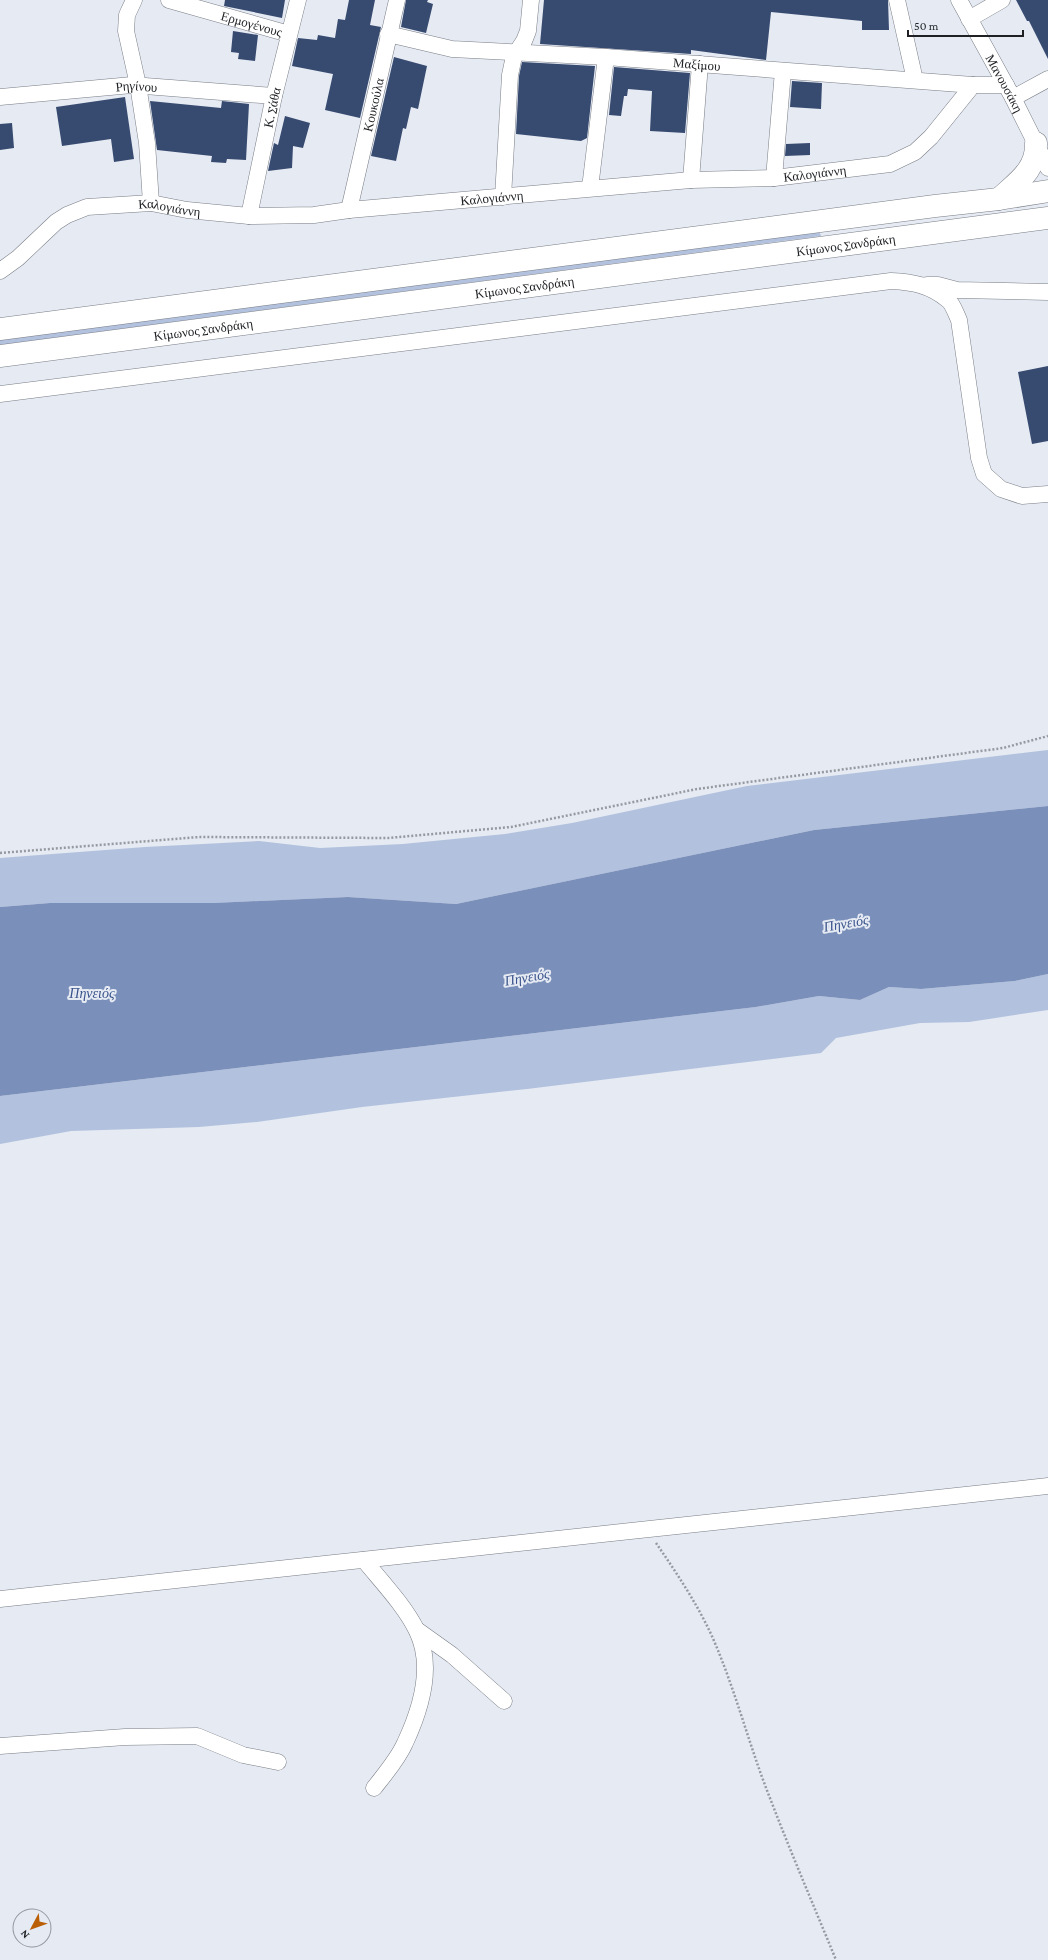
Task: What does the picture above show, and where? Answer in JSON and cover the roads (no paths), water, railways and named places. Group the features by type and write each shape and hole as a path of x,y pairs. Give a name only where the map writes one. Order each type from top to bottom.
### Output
{"highway":[{"path":"999,199 1028,173 1034,163 1036,143"},
{"name":"Κίμωνος Σανδράκη","path":"0,329 927,207 999,199 1048,191"},
{"name":"Κίμωνος Σανδράκη","path":"0,356 1048,218"}],"street":[{"path":"134,0 126,14 125,23 127,40 138,85 147,143 151,203"},
{"name":"Ερμογένους","path":"169,0 289,34"},
{"name":"Κ. Σάθα","path":"249,216 274,96 298,0"},
{"name":"Κουκούλα","path":"349,210 396,0"},
{"path":"503,197 510,75 516,52 526,37 530,18 531,0"},
{"path":"897,0 915,80"},
{"name":"Μανουσάκη","path":"959,0 1010,92 1048,168"},
{"path":"969,19 1002,0"},
{"name":"Μαξίμου","path":"388,34 452,49 606,57 915,80 973,85 1010,92"},
{"path":"590,188 606,57"},
{"path":"691,180 700,64"},
{"path":"774,178 783,71"},
{"path":"1010,92 1048,79"},
{"name":"Ρηγίνου","path":"0,97 138,85 274,96"},
{"name":"Καλογιάννη","path":"0,271 18,258 45,232 67,215 87,207 151,203 187,210 249,216 314,215 349,210 590,188 691,180 774,178 890,164 915,152 931,137 973,85"},
{"path":"0,394 891,281 915,282 923,285 949,301 959,320 979,458 984,474 1001,489 1022,496 1048,494"},
{"path":"923,285 938,285 957,290 1048,292"},
{"path":"0,1599 648,1531 785,1514 1048,1486"},
{"path":"364,1560 417,1630 426,1661 425,1680 405,1743 374,1788"},
{"path":"417,1630 452,1655 504,1701"},
{"path":"0,1746 125,1737 197,1736 243,1755 278,1762"}],"water":[{"name":"Πηνειός","path":"1048,806 1048,974 1015,981 921,989 889,987 860,1000 819,996 756,1007 0,1096 0,907 50,903 213,903 348,897 456,904 814,830"}]}
